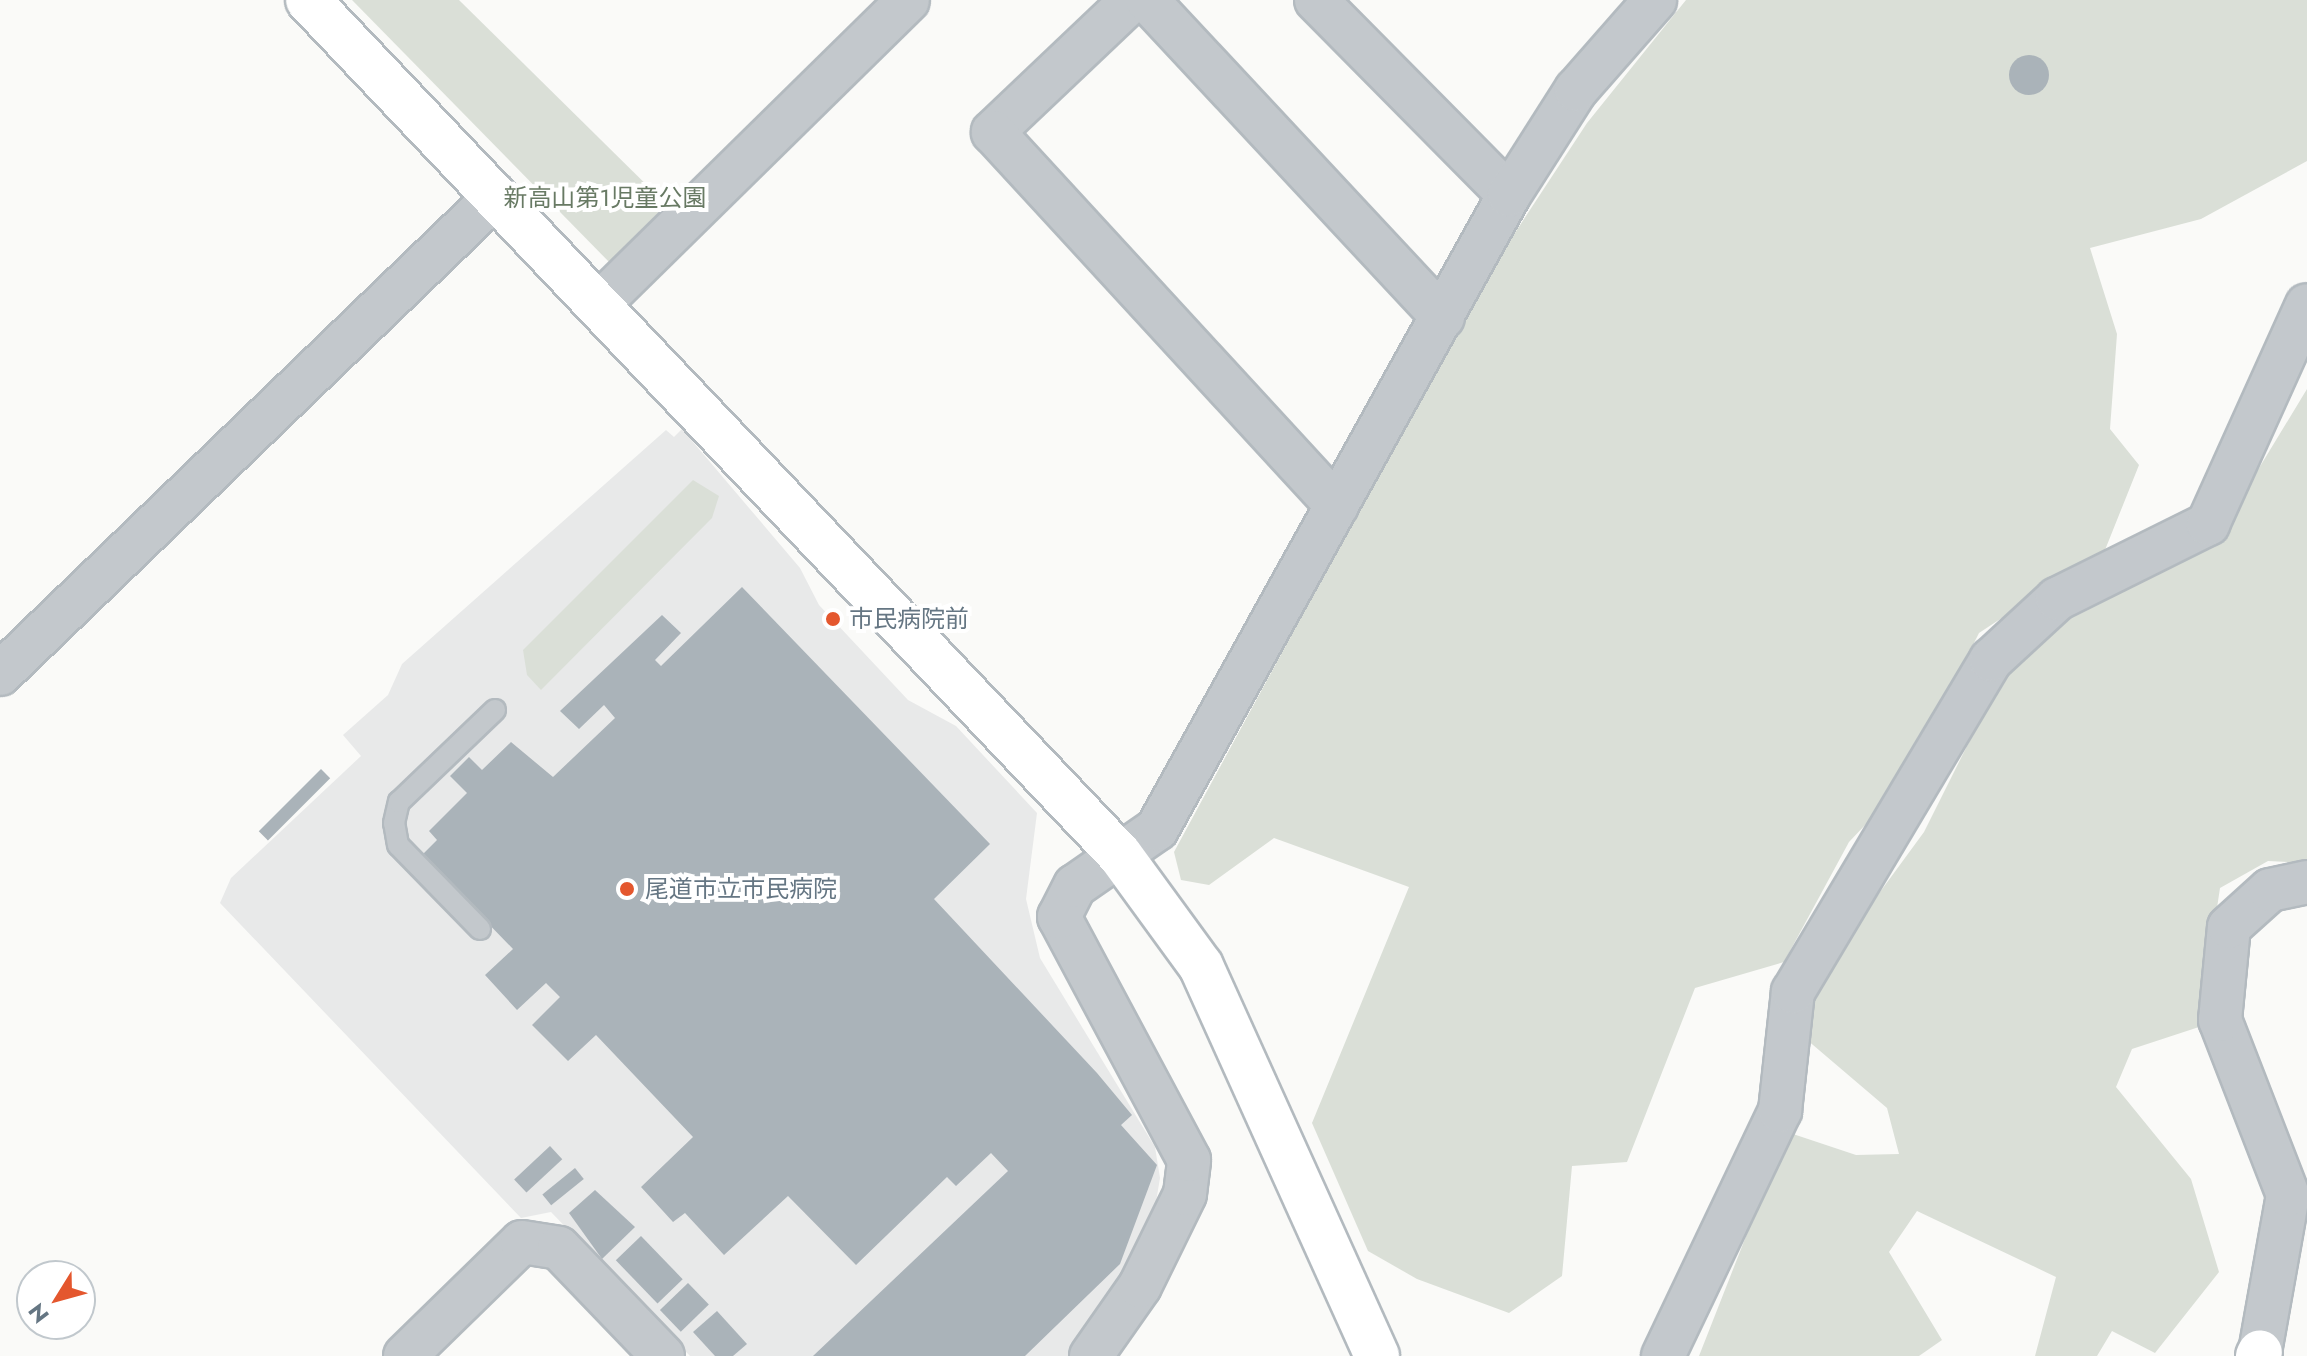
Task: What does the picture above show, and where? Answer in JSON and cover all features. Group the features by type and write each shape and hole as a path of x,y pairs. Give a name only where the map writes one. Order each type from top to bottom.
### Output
{"street":[{"path":"308,0 1120,855 1201,966 1377,1356"},
{"path":"599,304 908,0"},
{"path":"1132,0 993,132 1337,506"},
{"path":"1147,0 1443,317"},
{"path":"1316,0 1509,195"},
{"path":"1091,1356 1140,1286 1185,1194 1189,1160 1059,917 1075,886 1157,829 1509,195 1576,90 1655,0"},
{"path":"0,674 496,196"},
{"path":"1663,1356 1780,1111 1793,992 1991,660 2057,599 2208,524 2307,305"},
{"path":"2259,1354 2298,1194 2220,1020 2229,927 2270,890 2307,882"},
{"path":"405,1356 522,1242 559,1248 663,1356"}],"lane":[{"path":"480,929 398,845 399,802 495,710"}],"shaded area":[{"name":"尾道市立市民病院","path":"682,429 800,568 819,605 908,700 956,726 1037,813 1026,899 1040,958 1155,1147 1160,1178 1154,1214 1125,1276 1068,1356 690,1356 551,1212 521,1218 220,903 231,878 361,756 343,735 388,695 402,664 666,430 674,437"}],"green space":[{"name":"新高山第1児童公園","path":"352,0 459,0 671,209 612,265"},
{"path":"1686,0 2307,0 2307,161 2201,219 2090,248 2117,334 2110,429 2139,465 2105,550 1979,633 1903,785 1849,842 1784,962 1695,988 1627,1162 1572,1166 1562,1276 1509,1313 1417,1279 1368,1251 1312,1123 1409,887 1274,838 1209,885 1181,880 1174,852 1482,283 1587,123"},
{"path":"2307,389 2307,863 2268,861 2220,888 2199,1027 2132,1049 2116,1087 2191,1179 2219,1272 2155,1353 2112,1331 2097,1356 2035,1356 2056,1277 1917,1211 1889,1252 1942,1340 1919,1356 1699,1356 1787,1132 1856,1155 1899,1154 1887,1108 1806,1039 1817,978 1924,832 2013,654 2073,604 2210,549"},
{"path":"693,480 719,496 712,518 541,690 527,675 523,650"}],"building":[{"path":"2029,55 2043,61 2049,75 2043,89 2029,95 2015,89 2009,75 2015,61"},
{"path":"742,587 990,844 934,899 1097,1073 1132,1115 1121,1125 1157,1165 1120,1264 1025,1356 813,1356 1008,1171 991,1153 956,1186 947,1177 856,1265 788,1196 724,1255 685,1213 673,1222 641,1187 693,1137 596,1035 568,1061 532,1025 560,997 546,983 517,1010 485,975 513,949 422,855 437,840 429,831 467,793 450,776 469,757 482,770 511,742 553,777 615,718 604,705 579,729 560,711 662,615 681,633 655,660 661,666"},
{"path":"321,769 330,778 268,840 259,831"},
{"path":"550,1146 562,1159 526,1193 514,1179"},
{"path":"575,1168 584,1179 551,1205 542,1194"},
{"path":"595,1190 635,1227 602,1259 569,1213"},
{"path":"641,1236 683,1279 658,1303 616,1260"},
{"path":"688,1283 709,1305 681,1332 660,1310"},
{"path":"717,1311 747,1344 733,1356 715,1356 693,1332"}],"place":[{"name":"市民病院前","path":"833,619"},
{"name":"尾道市立市民病院","path":"627,889"}]}
